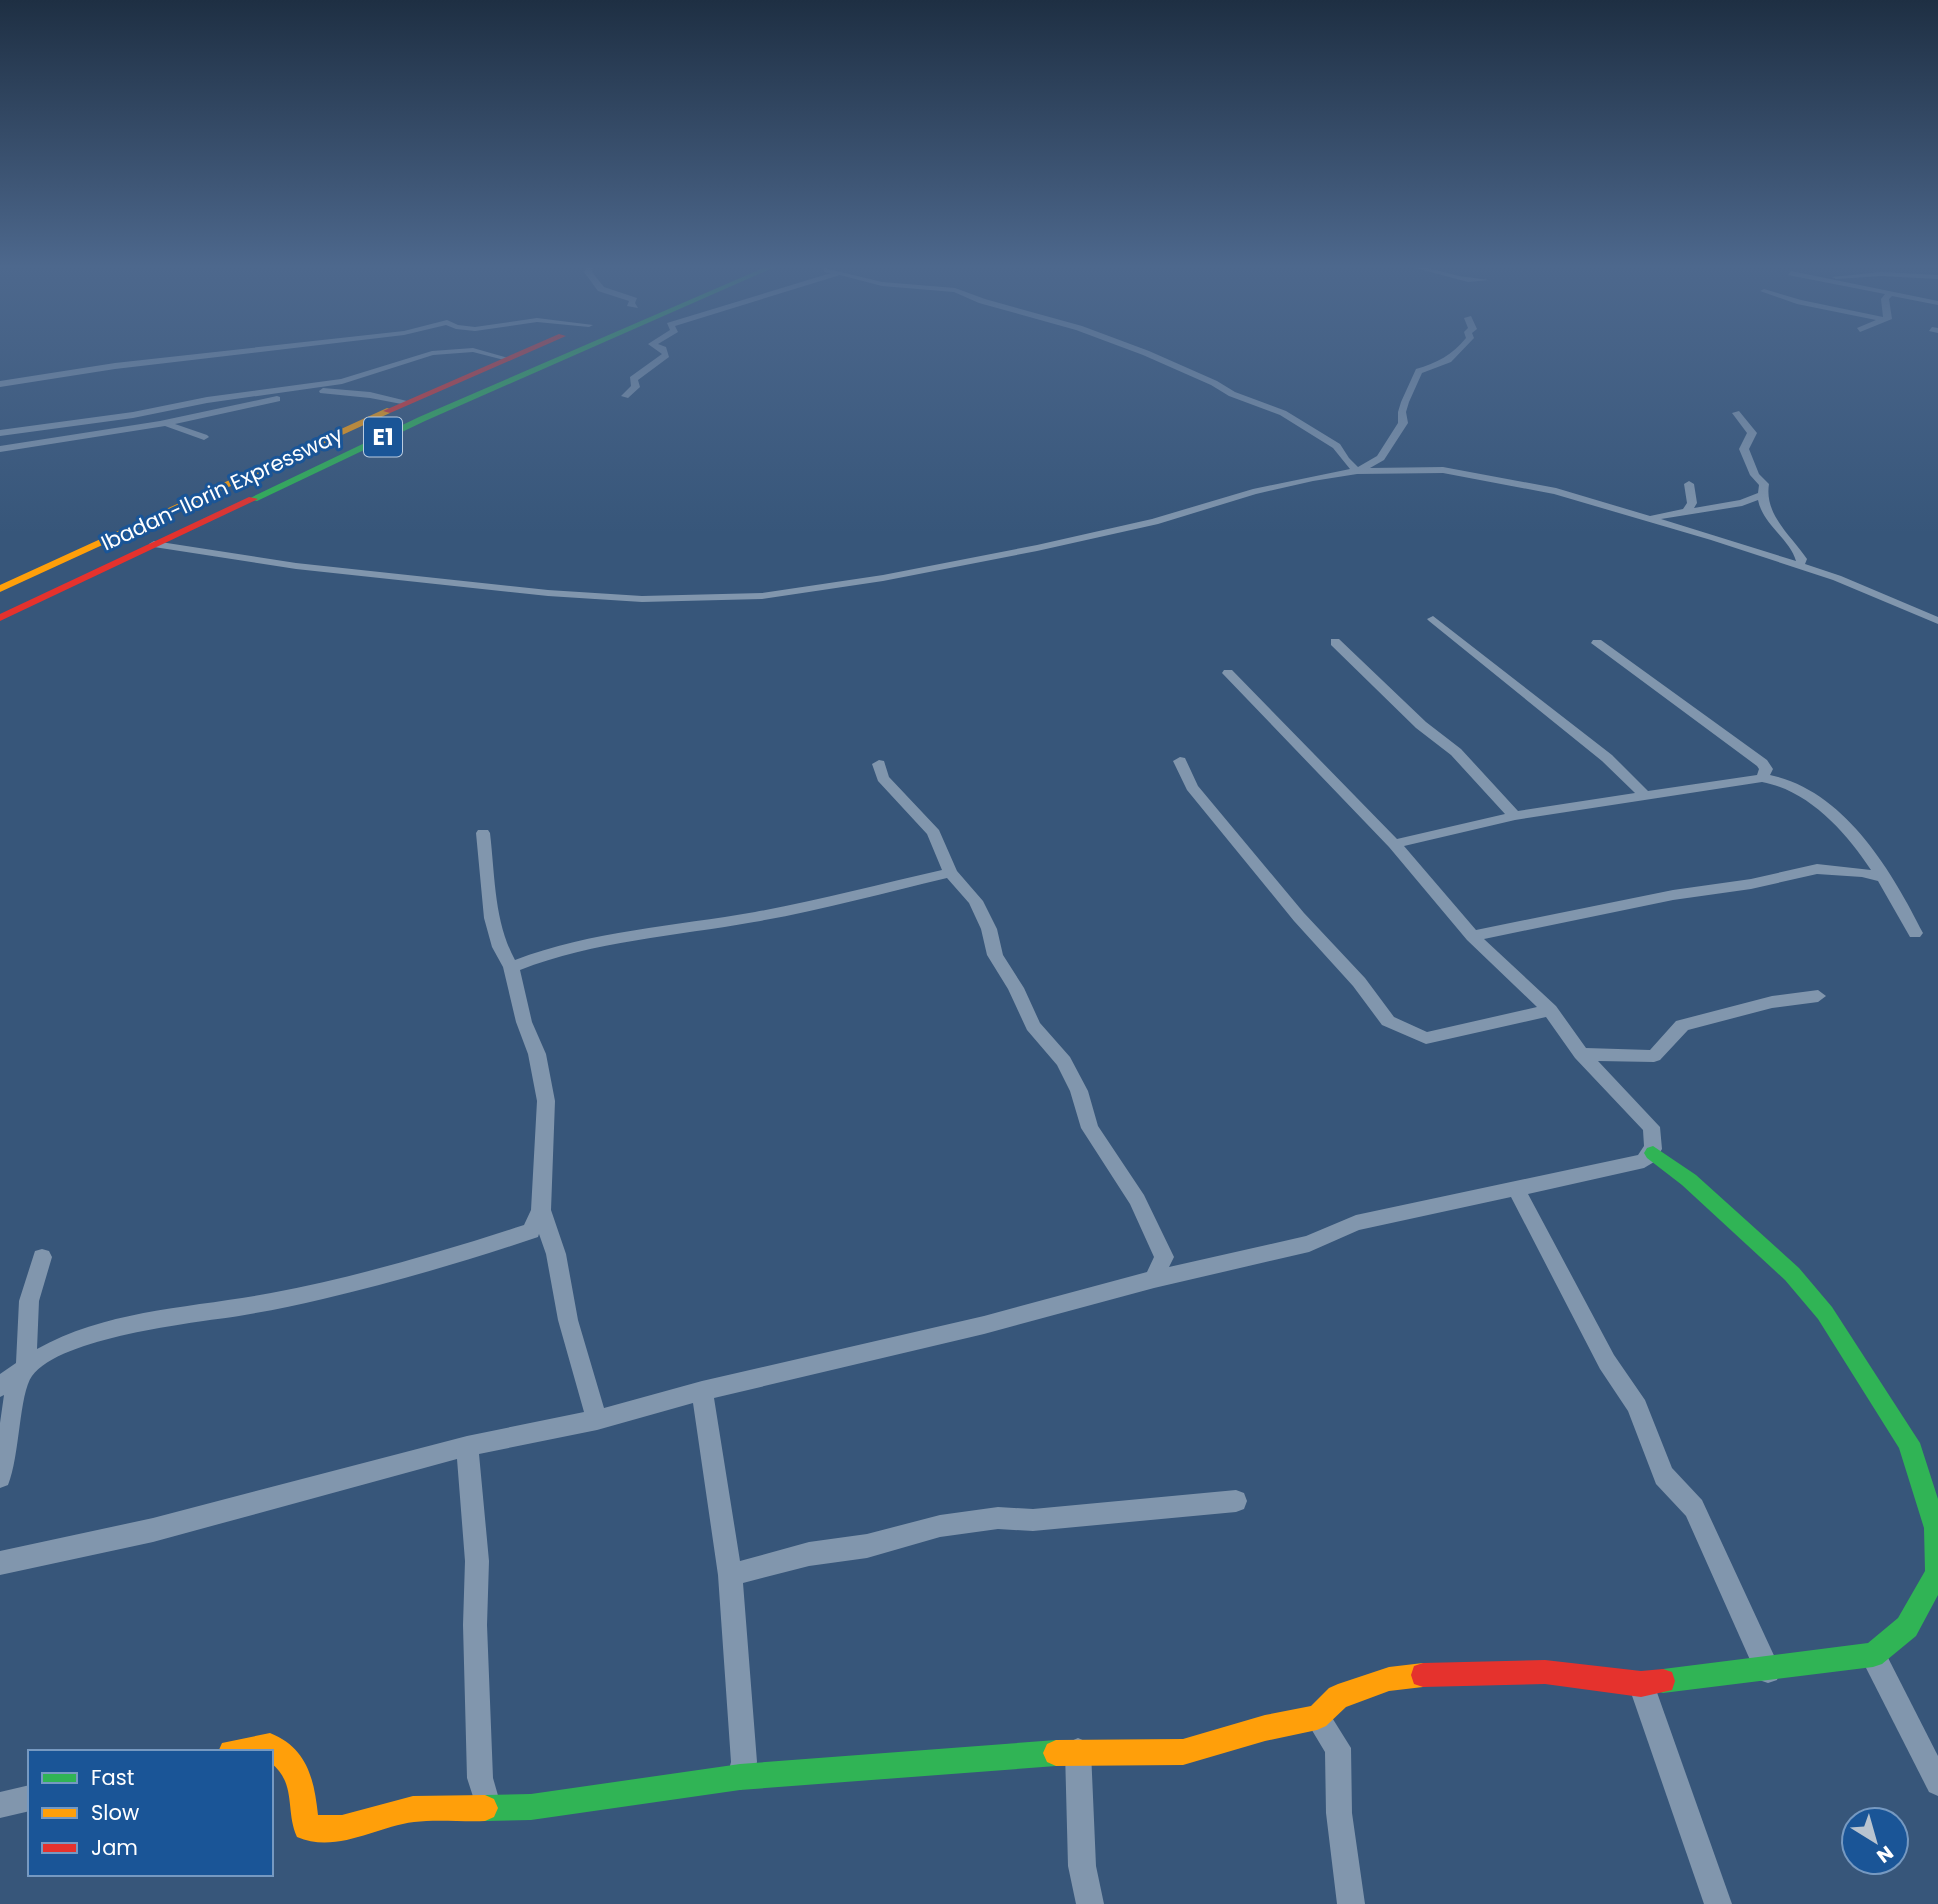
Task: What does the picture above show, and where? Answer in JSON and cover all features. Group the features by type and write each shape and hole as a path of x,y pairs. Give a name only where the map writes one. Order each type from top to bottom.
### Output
{"main road":[{"name":"Ibadan-Ilorin Expressway","path":"0,589 407,402 516,356"},
{"name":"Ibadan-Ilorin Expressway","path":"0,618 422,418 566,356"},
{"path":"244,1750 270,1746 294,1765 303,1796 306,1828 342,1828 413,1809 531,1807 740,1777 1078,1751 1183,1752 1265,1728 1317,1717 1338,1696 1389,1679 1436,1674 1545,1672 1641,1684 1768,1671 1873,1656 1907,1627 1937,1573 1936,1528 1909,1443 1825,1313 1792,1274 1689,1180 1653,1153"}],"street":[{"path":"0,384 115,366 204,356"},
{"path":"0,432 133,415 207,400 342,381 423,356"},
{"path":"496,356 508,359"},
{"path":"625,396 636,387 633,379 665,356"},
{"path":"1152,356 1214,383 1232,394 1283,413 1338,446 1345,460 1357,471"},
{"path":"1357,471 1381,458 1403,423 1405,402 1419,371 1449,362 1456,356"},
{"path":"0,449 168,422 310,391 345,392 407,402"},
{"path":"1735,413 1752,433 1744,449 1755,474 1763,484 1760,495 1770,519 1796,549 1802,559 1800,564"},
{"path":"133,415 168,422 176,428 204,437"},
{"path":"0,442 29,445"},
{"path":"154,544 296,566 559,594 642,599 762,596 883,578 1037,548 1154,522 1253,492 1357,471 1443,470 1556,491 1800,564 1938,621"},
{"path":"1687,512 1692,503 1689,484"},
{"path":"1649,519 1742,503 1760,495"},
{"path":"1433,619 1607,758 1644,795"},
{"path":"1335,642 1421,725 1456,752 1515,816"},
{"path":"1597,643 1762,763 1766,769 1762,778"},
{"path":"0,1563 153,1530 467,1446 597,1420 702,1391 984,1325 1154,1279 1308,1244 1356,1223 1644,1161 1653,1153 1655,1141 1651,1127 1581,1054 1550,1010 1472,936 1394,844 1228,673"},
{"path":"1180,761 1192,787 1299,917 1359,982 1388,1021 1426,1038 1550,1010"},
{"path":"879,764 883,778 934,833 950,873 975,901 989,929 995,955 1016,988 1033,1026 1064,1061 1079,1091 1090,1128 1137,1200 1164,1257 1154,1279"},
{"path":"1394,844 1515,816 1644,795 1778,778 1797,786 1827,811 1869,855 1915,933"},
{"path":"483,833 492,918 500,947 511,967 524,1022 537,1054 546,1101 541,1210 556,1254 568,1320 597,1420"},
{"path":"1472,936 1674,895 1751,884 1817,869 1862,872 1885,878"},
{"path":"511,967 537,957 636,935 756,917 950,873"},
{"path":"1581,1054 1654,1056 1682,1025 1772,1002 1818,996"},
{"path":"1516,1189 1607,1362 1637,1407 1664,1476 1693,1508 1768,1671"},
{"path":"0,1387 26,1367 62,1346 116,1329 203,1310 294,1297 438,1261 531,1231 541,1210"},
{"path":"0,1477 7,1452 16,1385 26,1367 29,1301 42,1257"},
{"path":"702,1391 730,1575 744,1762 740,1777"},
{"path":"467,1446 477,1561 475,1625 480,1778 488,1806"},
{"path":"730,1575 809,1554 844,1551 940,1526 998,1518 1033,1520 1236,1501"},
{"path":"1873,1656 1938,1783"},
{"path":"1641,1684 1718,1904"},
{"path":"1317,1717 1338,1748 1339,1812 1351,1904"},
{"path":"1078,1751 1082,1866 1090,1904"},
{"path":"0,1805 28,1798"}],"traffic: fast":[{"path":"253,499 422,419 567,356"},
{"path":"1653,1153 1689,1180 1792,1274 1825,1313 1909,1443 1936,1528 1937,1573 1907,1627 1873,1655 1663,1681"},
{"path":"485,1808 531,1807 740,1777 1056,1753"}],"traffic: slow":[{"path":"0,589 387,411"},
{"path":"1056,1753 1183,1752 1265,1728 1317,1717 1338,1697 1389,1679 1423,1675"},
{"path":"244,1750 270,1746 294,1765 303,1796 306,1828 342,1828 413,1809 485,1808"}],"traffic: jam":[{"path":"387,411 516,356"},
{"path":"0,618 253,499"},
{"path":"1423,1675 1545,1672 1641,1684 1663,1681"}]}
